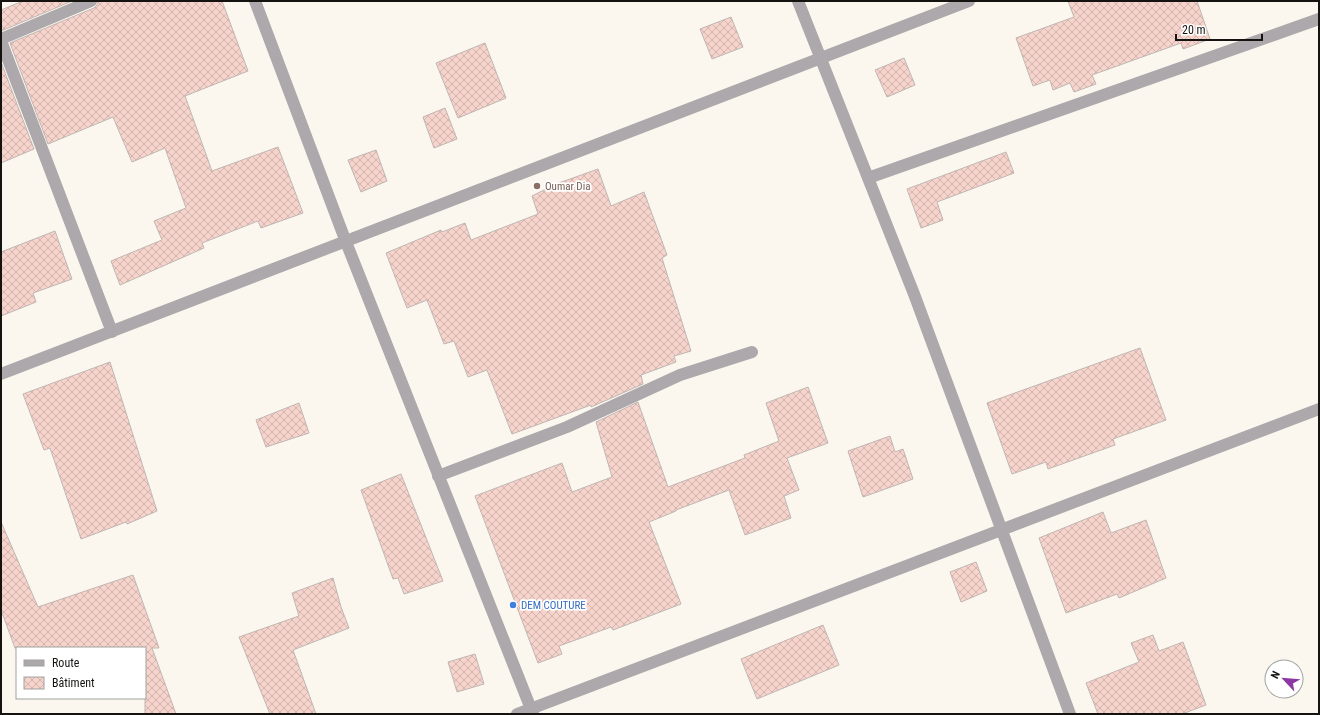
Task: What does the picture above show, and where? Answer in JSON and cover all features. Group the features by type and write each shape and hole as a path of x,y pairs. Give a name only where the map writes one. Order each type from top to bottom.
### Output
{"street":[{"path":"91,1 1,40 112,332"},
{"path":"255,1 346,242 532,711"},
{"path":"798,1 914,294 1070,714"},
{"path":"1,374 969,1"},
{"path":"868,178 1319,20"},
{"path":"438,476 567,427 680,375 752,352"},
{"path":"517,714 532,711 1319,409"}],"building":[{"path":"23,1 72,1 1,31 1,10"},
{"path":"98,1 222,1 248,71 185,96 212,171 278,147 303,213 261,228 258,221 202,243 204,248 120,285 111,261 162,240 154,221 186,208 165,148 132,162 113,117 48,144 10,43 94,8"},
{"path":"1068,1 1197,1 1210,39 1183,49 1181,43 1092,75 1096,84 1074,92 1070,83 1053,90 1050,80 1033,86 1016,38 1074,17"},
{"path":"731,17 743,47 712,59 700,29"},
{"path":"485,43 506,98 458,118 436,63"},
{"path":"904,58 915,85 887,97 875,70"},
{"path":"1,62 34,149 1,163"},
{"path":"445,108 457,139 434,148 423,117"},
{"path":"376,150 387,181 361,192 348,160"},
{"path":"1006,152 1014,173 937,202 943,220 921,228 907,189"},
{"path":"598,169 611,206 644,192 667,255 662,258 691,351 674,356 676,362 641,375 643,384 591,407 591,405 512,434 487,370 468,377 454,341 444,344 427,300 407,308 386,253 441,230 442,232 465,223 471,240 538,214 532,196 556,184"},
{"path":"55,231 72,279 33,293 36,302 1,316 1,252"},
{"path":"1140,348 1166,420 1113,439 1115,445 1048,469 1046,462 1012,474 987,403"},
{"path":"110,362 157,511 127,524 126,522 81,539 50,448 44,450 23,394"},
{"path":"808,387 828,443 787,458 799,490 784,496 791,518 745,535 729,490 649,522 681,604 613,630 611,627 559,646 562,654 538,663 475,496 562,463 572,492 612,477 596,422 638,402 668,487 745,458 744,455 779,441 766,403"},
{"path":"299,403 309,433 266,447 256,420"},
{"path":"890,436 895,452 903,449 913,479 863,497 848,451"},
{"path":"401,474 443,581 404,594 398,578 393,579 361,490"},
{"path":"1103,512 1111,533 1146,520 1166,578 1119,598 1117,594 1066,613 1039,538"},
{"path":"1,522 38,607 133,575 159,648 152,648 176,714 145,714 146,647 15,648 1,610"},
{"path":"976,562 987,591 961,602 950,572"},
{"path":"333,578 341,607 349,628 293,650 316,714 270,714 239,637 299,616 292,593"},
{"path":"823,625 839,665 757,699 741,659"},
{"path":"1153,635 1159,651 1183,642 1206,705 1182,714 1098,714 1086,683 1139,662 1131,643"},
{"path":"475,654 484,684 457,692 448,662"}],"place":[{"name":"Oumar Dia","path":"537,186"},
{"name":"DEM COUTURE","path":"513,605"}]}
